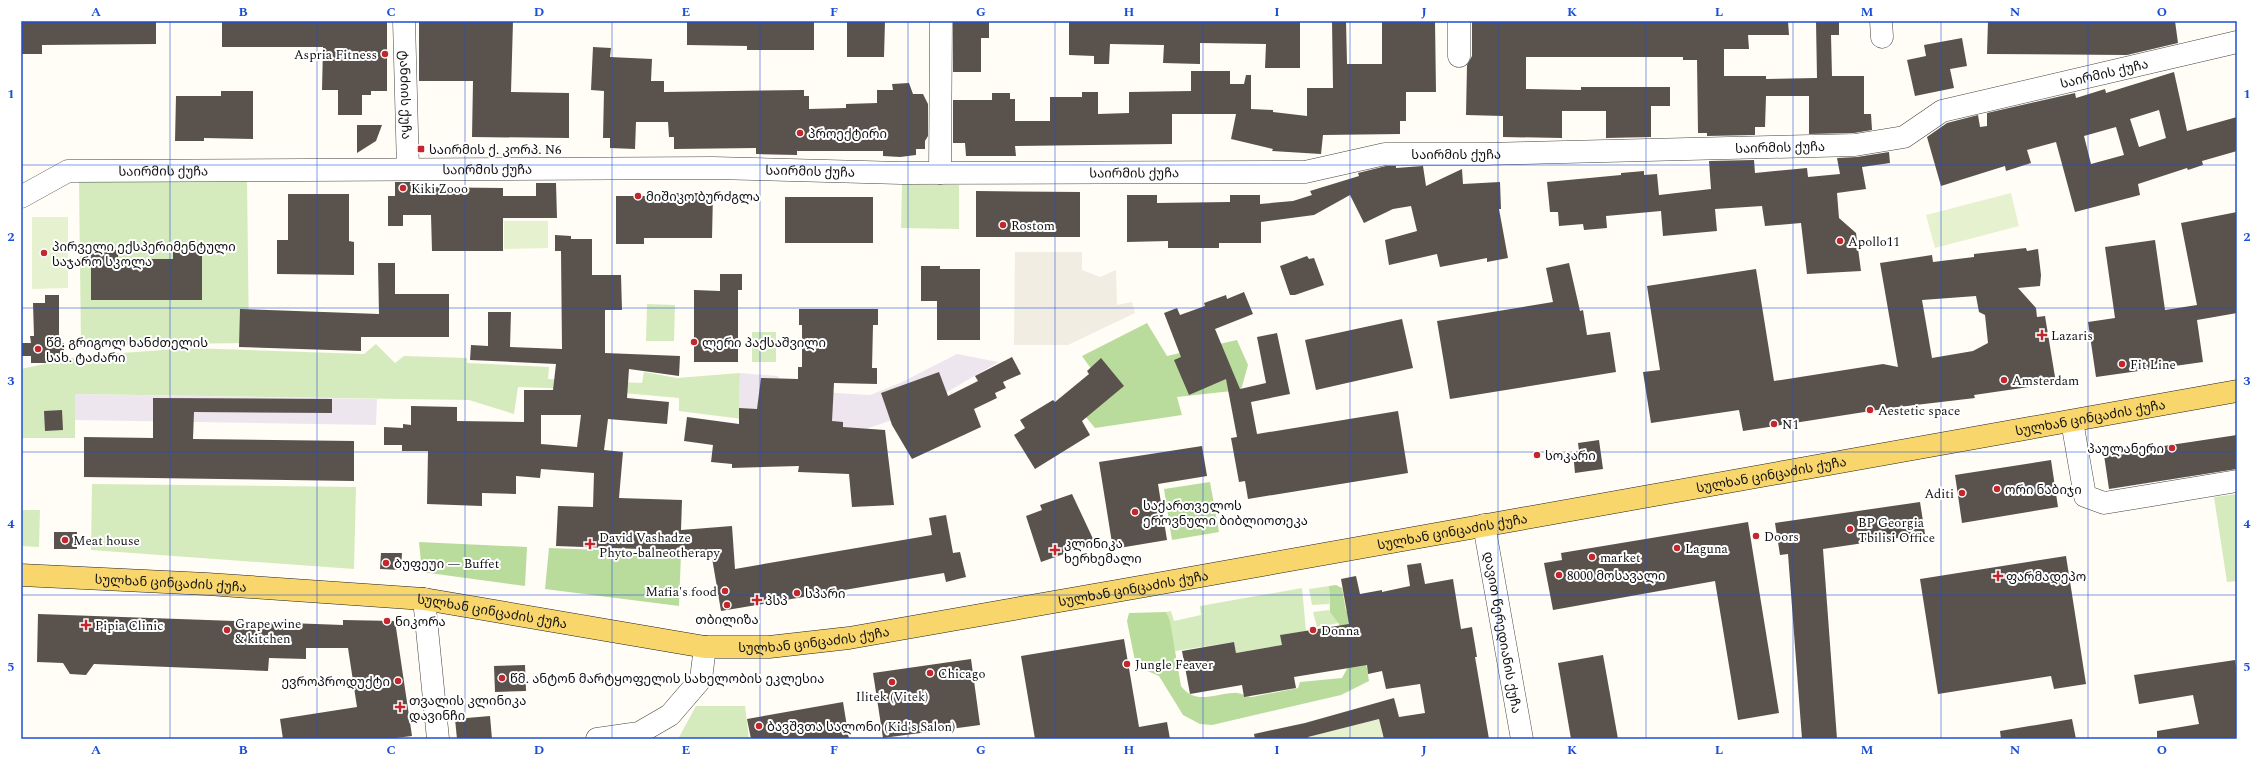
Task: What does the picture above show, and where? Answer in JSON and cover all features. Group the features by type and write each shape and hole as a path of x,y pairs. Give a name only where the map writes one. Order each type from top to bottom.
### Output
{"main road":[{"name":"სულხან ცინცაძის ქუჩა","path":"21,575 207,584 424,599 705,647 769,647 849,638 2237,391"}],"street":[{"name":"ტანძიის ქუჩა","path":"404,21 408,169"},
{"path":"940,173 941,21"},
{"path":"1459,21 1459,56"},
{"name":"საირმის ქუჩა","path":"21,197 68,171 713,168 940,173 1305,172 1385,154 1485,154 1855,145 1904,136 1942,111 2237,42"},
{"path":"2072,421 2085,496 2104,503 2237,481"},
{"name":"დავით წერედიანის ქუჩა","path":"1484,525 1522,739"},
{"path":"424,599 438,739"},
{"path":"597,739 640,733 670,715 700,678 705,647"}],"shaded area":[{"path":"1015,252 1082,252 1082,270 1100,277 1116,270 1117,305 1132,302 1135,313 1068,345 1014,345"},
{"path":"957,354 998,362 910,414 860,431 739,408 740,373 778,376 788,390 870,395 900,383"},
{"path":"75,394 377,399 376,425 74,420"}],"green space":[{"path":"247,180 249,343 81,345 79,181"},
{"path":"902,184 959,185 959,229 901,228"},
{"path":"2011,193 2019,226 1935,248 1926,215"},
{"name":"პირველი ექსპერიმენტული საჯარო სკოლა","path":"32,217 68,217 68,288 32,289"},
{"path":"504,221 548,221 548,248 504,249"},
{"path":"647,304 675,305 674,341 646,341"},
{"path":"1147,323 1167,356 1237,340 1248,365 1241,390 1177,397 1182,415 1095,428 1085,416 1110,395 1082,356"},
{"path":"752,332 776,332 776,362 752,362"},
{"path":"376,344 395,363 404,356 467,358 467,363 549,367 548,379 642,383 644,372 677,378 740,373 739,408 815,419 783,424 679,411 679,398 579,389 518,387 514,414 469,400 75,394 75,438 21,438 21,369 82,356 189,348 364,354"},
{"path":"1210,482 1219,532 1172,540 1164,489"},
{"path":"92,484 356,487 354,569 91,550"},
{"path":"2237,494 2237,581 2227,582 2214,497"},
{"path":"21,510 40,510 39,547 21,546"},
{"path":"419,542 527,547 525,586 422,572"},
{"path":"549,548 681,553 679,606 545,589"},
{"path":"1336,585 1342,588 1346,611 1357,609 1369,681 1341,695 1212,725 1200,724 1183,715 1159,676 1136,666 1127,621 1129,613 1166,612 1170,621 1181,686 1186,692 1192,695 1205,697 1236,693 1252,697 1298,688 1300,682 1342,678 1348,667 1339,624 1330,612 1329,586"},
{"path":"1329,586 1329,604 1312,605 1309,589"},
{"path":"1302,588 1306,631 1281,635 1282,645 1236,653 1234,642 1175,651 1166,612 1171,611 1174,621 1201,615 1200,606"},
{"path":"1329,610 1339,623 1317,627 1313,612"},
{"path":"696,706 745,706 749,739 678,739"},
{"path":"1379,719 1384,739 1309,739 1308,737"}],"building":[{"path":"21,21 156,21 156,44 42,45 42,54 21,54"},
{"path":"222,21 387,21 387,91 371,91 371,95 362,95 362,115 338,115 338,90 322,90 323,47 222,47"},
{"path":"419,21 513,21 511,92 569,93 569,138 472,137 473,81 419,81"},
{"path":"687,21 814,21 814,50 747,50 747,46 687,45"},
{"path":"847,21 885,21 884,57 847,57"},
{"path":"953,21 989,21 989,38 981,38 981,72 953,72"},
{"path":"1069,21 1300,21 1300,68 1265,68 1266,44 1200,43 1200,64 1163,63 1164,45 1110,44 1109,64 1094,64 1094,56 1069,55"},
{"path":"1332,21 1346,21 1347,64 1382,64 1382,21 1435,21 1436,92 1406,92 1406,121 1400,121 1400,134 1323,135 1321,154 1272,151 1273,149 1231,139 1236,114 1172,114 1172,144 1015,146 1016,156 966,156 965,143 953,143 953,100 992,100 992,93 1010,93 1010,99 1015,99 1015,121 1050,121 1050,97 1082,97 1082,92 1098,92 1098,114 1129,113 1129,92 1191,91 1191,71 1230,71 1230,84 1244,84 1246,75 1251,75 1251,109 1273,110 1273,112 1307,116 1307,88 1333,88"},
{"path":"1472,21 1788,21 1789,35 1748,35 1749,49 1724,49 1724,76 1766,76 1766,79 1817,78 1816,21 1839,21 1839,35 1831,35 1832,76 1864,76 1864,114 1871,114 1872,130 1854,133 1809,134 1809,96 1766,96 1765,127 1755,127 1755,135 1707,136 1707,133 1698,133 1697,60 1683,60 1683,57 1526,57 1526,89 1581,90 1581,87 1670,87 1670,106 1651,106 1651,137 1606,138 1606,111 1562,111 1562,138 1503,137 1503,116 1466,115 1467,65 1472,56"},
{"path":"1988,21 2175,21 2178,43 2127,55 1987,54"},
{"path":"1962,38 1967,66 1950,69 1954,88 1915,96 1907,60 1926,56 1924,45"},
{"path":"593,47 611,48 610,57 652,59 651,81 664,81 664,92 804,90 804,96 809,96 809,109 846,108 846,104 877,103 877,90 893,90 892,84 909,83 913,94 923,94 928,104 928,136 925,141 925,149 916,149 916,155 900,157 883,156 883,151 797,151 797,155 756,154 756,148 674,149 674,137 669,137 668,122 636,122 635,149 610,148 610,138 603,138 604,91 591,90"},
{"path":"2174,72 2187,131 2237,117 2237,151 2202,161 2203,165 2188,170 2187,168 2138,184 2140,195 2075,212 2056,142 2027,150 2031,163 2006,171 2005,166 1941,186 1927,137 1947,123 1978,115 1980,127 1987,126 1987,113 2075,93 2076,98 2105,89 2106,93","holes":["2159,110 2166,138 2139,147 2130,119","2116,127 2124,155 2091,164 2084,136"]},
{"path":"221,91 253,91 253,139 204,138 204,141 175,141 176,96 221,96"},
{"path":"357,125 382,125 376,141 357,153"},
{"path":"1889,152 1890,163 1862,167 1866,189 1837,193 1839,218 1856,233 1861,271 1807,274 1801,223 1765,226 1762,206 1715,209 1717,231 1663,236 1661,211 1606,216 1607,228 1584,230 1583,224 1559,226 1558,212 1550,212 1547,182 1621,175 1621,173 1644,171 1644,175 1657,174 1659,195 1711,189 1709,161 1754,160 1755,173 1807,168 1808,177 1840,174 1837,158 1857,157"},
{"path":"1386,166 1396,166 1396,168 1423,166 1426,186 1462,169 1463,184 1500,182 1501,209 1499,209 1508,258 1487,262 1487,258 1440,267 1437,254 1389,265 1385,240 1417,231 1411,206 1393,209 1364,223 1350,195 1314,215 1261,222 1261,243 1219,243 1219,248 1168,248 1168,241 1127,242 1127,195 1157,195 1157,203 1230,202 1230,195 1260,195 1260,204 1293,201 1312,195 1310,191 1359,176 1358,173"},
{"path":"395,182 411,182 411,187 503,188 503,196 536,196 536,183 556,183 557,218 503,218 503,251 432,251 431,215 403,215 403,226 388,226 388,196 395,196"},
{"path":"976,191 1080,192 1080,237 976,237"},
{"path":"663,193 713,193 712,238 644,238 644,244 616,244 616,196 663,196"},
{"path":"288,194 349,194 349,241 354,242 354,275 277,274 277,240 288,240"},
{"path":"785,197 873,197 873,243 785,243"},
{"path":"2237,212 2237,313 2197,320 2203,362 2096,377 2088,322 2115,318 2105,247 2155,240 2165,310 2197,305 2181,223"},
{"path":"555,235 571,236 571,239 592,239 592,275 621,275 622,310 605,310 605,353 680,356 679,376 629,369 627,398 669,402 667,424 608,419 604,450 623,452 619,498 682,500 681,530 732,526 735,569 932,535 929,518 946,515 953,553 960,552 966,577 946,582 944,573 721,611 711,552 695,553 695,551 556,546 558,506 593,507 594,473 541,469 540,478 516,476 516,494 482,493 482,506 427,504 428,451 402,451 402,445 384,445 384,427 403,428 403,424 411,425 411,406 457,407 457,421 524,422 524,390 553,390 556,364 470,360 471,345 488,346 488,312 511,312 510,347 562,349 561,251 555,251","holes":["541,415 581,415 577,447 541,444"]},
{"path":"2026,248 2027,251 2038,249 2041,275 2040,286 2018,288 2036,308 2037,317 2045,316 2056,383 1974,395 1975,398 1890,408 1743,431 1739,410 1651,423 1643,372 1660,370 1647,286 1756,269 1774,381 1883,364 1898,367 1880,263 1932,255 1933,262 1974,257 1974,254","holes":["1976,296 1979,312 1985,315 1988,343 1973,351 1932,358 1922,300"]},
{"path":"91,250 118,250 118,259 173,259 173,250 202,250 202,300 91,300"},
{"path":"1307,256 1309,259 1314,258 1324,285 1295,295 1290,295 1280,266"},
{"path":"378,263 395,263 395,294 449,294 449,337 361,337 361,351 239,347 240,309 379,314"},
{"path":"1569,263 1580,311 1583,310 1587,335 1610,332 1616,372 1450,399 1437,321 1553,302 1546,268"},
{"path":"921,266 940,266 940,269 980,269 980,340 937,340 937,301 921,301"},
{"path":"720,274 742,274 742,290 738,290 738,362 694,362 694,290 720,291"},
{"path":"1244,292 1253,314 1215,329 1240,389 1266,383 1257,337 1277,333 1290,394 1251,402 1257,434 1398,411 1408,473 1248,499 1245,481 1239,482 1231,438 1237,437 1226,379 1189,395 1174,360 1181,357 1164,313 1177,308 1180,315 1205,306 1204,303 1226,295 1227,299"},
{"path":"45,295 59,295 59,342 56,343 64,343 64,355 46,356 46,363 31,363 31,356 21,356 21,343 31,343 30,336 34,336 33,303 45,303"},
{"path":"799,309 878,309 878,325 873,325 872,368 877,368 877,384 834,383 832,421 843,422 843,427 885,430 894,505 852,507 849,474 798,472 799,466 732,468 732,464 711,462 713,445 684,441 687,417 739,424 739,408 757,409 761,378 798,379 798,367 802,367 802,325 799,325"},
{"path":"1402,319 1413,368 1316,390 1305,340"},
{"path":"1012,357 1021,374 1003,382 1006,388 995,393 997,398 974,409 981,427 912,459 892,425 881,393 939,372 948,396 978,381 975,376"},
{"path":"1101,358 1124,386 1082,421 1090,435 1035,469 1014,435 1025,428 1020,420 1053,400 1055,402 1089,374 1087,371"},
{"path":"153,398 332,399 332,413 194,412 193,439 354,441 354,481 84,477 84,437 153,438"},
{"path":"62,410 63,430 45,431 44,411"},
{"path":"2237,435 2237,469 2109,489 2104,455"},
{"name":"სოკარი","path":"1599,440 1603,469 1575,473 1573,452 1579,451 1578,443"},
{"name":"საქართველოს ეროვნული ბიბლიოთეკა","path":"1202,446 1207,476 1158,484 1167,540 1113,549 1099,462"},
{"path":"2051,460 2058,507 1962,523 1955,475"},
{"path":"1072,494 1095,543 1041,562 1026,516 1042,510 1040,505"},
{"path":"1920,502 1925,534 1823,549 1837,739 1802,739 1788,554 1780,555 1775,523"},
{"path":"1748,522 1779,713 1738,720 1715,581 1553,610 1544,563 1562,560 1561,553"},
{"name":"Meat house","path":"54,532 77,532 77,549 54,549"},
{"path":"381,553 402,553 401,570 380,569"},
{"path":"2066,556 2086,684 2054,689 2051,676 1938,694 1920,579"},
{"path":"1421,563 1425,584 1453,579 1461,629 1472,627 1477,657 1475,657 1489,739 1384,739 1379,719 1308,737 1309,739 1255,739 1254,734 1305,723 1394,698 1399,717 1425,713 1420,684 1386,689 1382,671 1368,674 1367,665 1294,677 1296,688 1244,697 1242,685 1190,694 1182,651 1234,642 1236,653 1282,645 1280,635 1349,624 1341,579 1356,576 1360,594 1382,590 1382,592 1410,586 1407,565"},
{"path":"38,614 343,625 343,620 395,621 412,736 387,739 283,739 280,719 357,707 348,648 306,648 306,659 269,658 268,671 94,664 86,675 70,674 63,663 37,662"},
{"path":"1124,639 1139,727 1167,722 1170,739 1035,739 1021,656"},
{"path":"1603,655 1618,739 1571,739 1558,663"},
{"path":"971,659 980,725 883,738 873,673"},
{"path":"2235,660 2237,674 2237,739 2157,739 2157,731 2199,724 2193,695 2139,704 2134,675"},
{"name":"წმ. ანტონ მარტყოფელის სახელობის ეკლესია","path":"525,665 526,691 495,692 494,666"},
{"path":"843,702 849,739 751,739 747,719"},
{"path":"490,716 492,739 457,739 455,719"},
{"path":"2072,719 2076,739 2001,739 2000,731"}],"place":[{"name":"Aspria Fitness","path":"385,54"},
{"name":"პროექტირი","path":"800,133"},
{"name":"საირმის ქ. კორპ. N6","path":"421,149"},
{"name":"Kiki Zooo","path":"403,188"},
{"name":"მიშიკო ბურძგლა","path":"638,196"},
{"name":"Rostom","path":"1003,225"},
{"name":"Apollo11","path":"1840,241"},
{"name":"პირველი ექსპერიმენტული საჯარო სკოლა","path":"44,253"},
{"name":"Lazaris","path":"2042,335"},
{"name":"ლერი პაქსაშვილი","path":"694,342"},
{"name":"წმ. გრიგოლ ხანძთელის სახ. ტაძარი","path":"38,349"},
{"name":"Fit Line","path":"2122,364"},
{"name":"Amsterdam","path":"2004,380"},
{"name":"Aestetic space","path":"1870,410"},
{"name":"N1","path":"1774,424"},
{"name":"პაულანერი","path":"2172,448"},
{"name":"სოკარი","path":"1537,455"},
{"name":"ორი ნაბიჯი","path":"1997,489"},
{"name":"Aditi","path":"1962,493"},
{"name":"საქართველოს ეროვნული ბიბლიოთეკა","path":"1135,512"},
{"name":"BP Georgia Tbilisi Office","path":"1850,529"},
{"name":"Doors","path":"1756,536"},
{"name":"Meat house","path":"65,540"},
{"name":"David Vashadze Phyto-balneotherapy","path":"590,544"},
{"name":"Laguna","path":"1677,548"},
{"name":"კლინიკა ხერხემალი","path":"1055,550"},
{"name":"market","path":"1592,557"},
{"name":"Ბუფეუი — Buffet","path":"386,563"},
{"name":"8000 მოსავალი","path":"1559,575"},
{"name":"ფარმადეპო","path":"1998,576"},
{"name":"Mafia's food","path":"725,591"},
{"name":"სპარი","path":"797,593"},
{"name":"პსპ","path":"757,600"},
{"name":"თბილიზა","path":"727,605"},
{"name":"ნიკორა","path":"387,621"},
{"name":"Pipia Clinic","path":"86,625"},
{"name":"Grape wine & kitchen","path":"227,630"},
{"name":"Donna","path":"1313,630"},
{"name":"Jungle Feaver","path":"1127,664"},
{"name":"Chicago","path":"930,673"},
{"name":"წმ. ანტონ მარტყოფელის სახელობის ეკლესია","path":"502,678"},
{"name":"ევროპროდუქტი","path":"398,681"},
{"name":"Ilitek (Vitek)","path":"892,682"},
{"name":"თვალის კლინიკა დავინჩი","path":"400,707"},
{"name":"ბავშვთა სალონი (Kid's Salon)","path":"759,726"}]}
